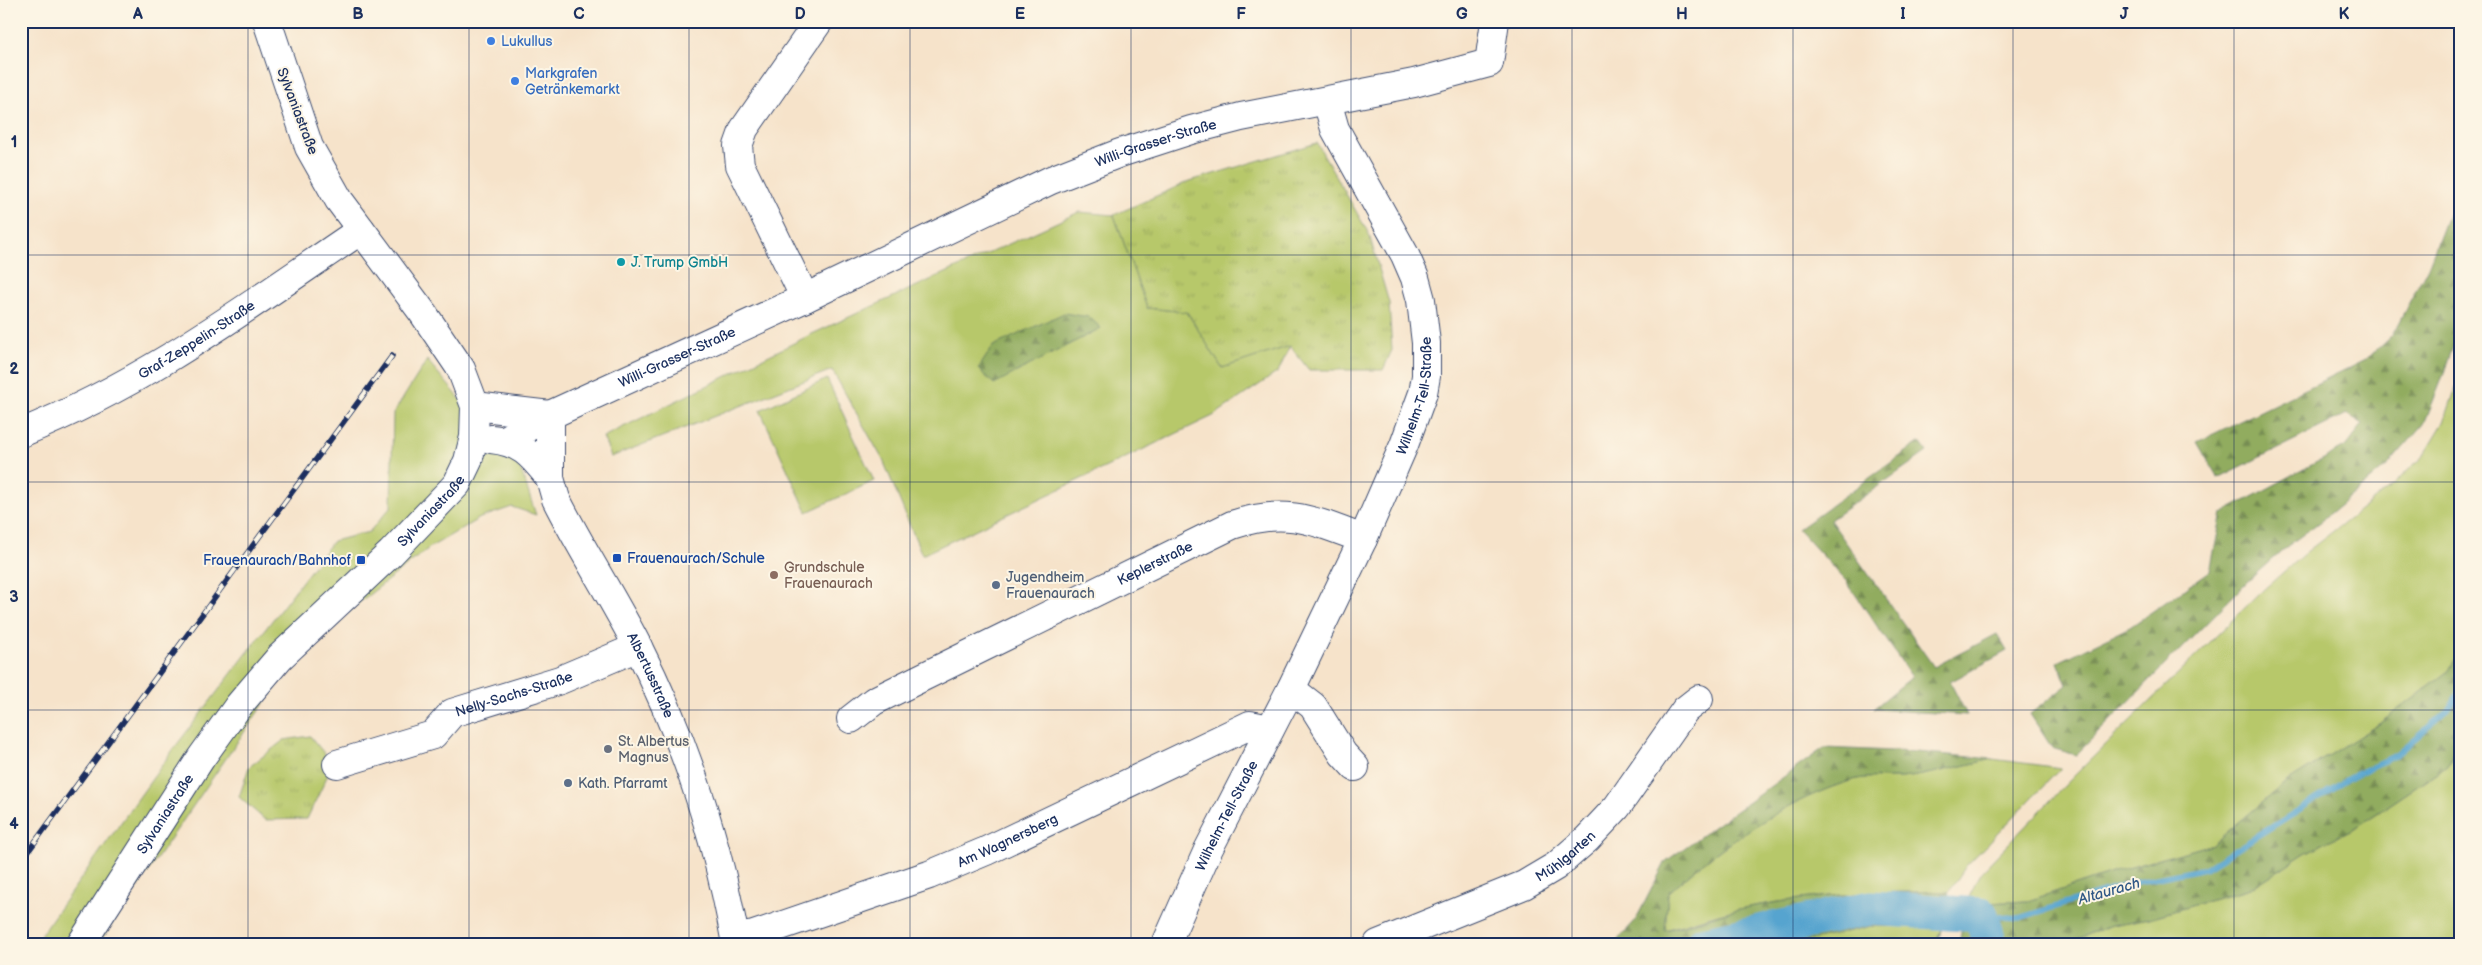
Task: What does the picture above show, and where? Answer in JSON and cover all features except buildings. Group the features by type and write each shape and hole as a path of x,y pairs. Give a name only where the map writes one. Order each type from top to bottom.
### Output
{"street":[{"name":"Sylvaniastraße","path":"81,944 202,758 239,705 280,656 391,553 456,484 468,460 474,437 475,406 460,369 423,313 339,200 309,147 267,21"},
{"path":"805,298 740,165 738,146 744,129 819,21"},
{"name":"Willi-Grasser-Straße","path":"505,440 550,415 805,298 1051,180 1120,153 1191,130 1414,83 1489,63 1495,21"},
{"name":"Wilhelm-Tell-Straße","path":"1166,944 1208,850 1291,689 1363,539 1418,410 1426,376 1424,321 1414,278 1405,255 1335,129 1327,100"},
{"name":"Graf-Zeppelin-Straße","path":"21,433 71,413 160,365 361,230"},
{"path":"475,406 550,415"},
{"name":"Albertusstraße","path":"550,415 550,478 556,499 638,647 677,735 720,873 736,941"},
{"path":"474,437 505,440"},
{"name":"Albertusstraße","path":"505,440 518,444 550,478"},
{"name":"Keplerstraße","path":"851,719 874,701 1238,523 1270,515 1290,516 1308,519 1363,539"},
{"name":"Nelly-Sachs-Straße","path":"337,764 433,735 452,713 560,680 638,647"},
{"path":"1291,689 1313,706 1343,754 1355,767"},
{"name":"Mühlgarten","path":"1378,944 1524,885 1556,866 1587,839 1617,807 1686,710 1699,699"},
{"name":"Am Wagnersberg","path":"736,941 929,875 986,851 1250,725 1270,729"}],"green space":[{"path":"1317,143 1369,234 1389,303 1392,350 1383,370 1309,370 1290,346 1222,368 1187,312 1147,308 1114,215 1190,181"},
{"path":"2461,182 2461,324 2424,424 2389,464 2330,514 2281,551 2248,581 2076,755 2052,748 2030,714 2067,685 2058,662 2130,627 2210,571 2222,513 2345,447 2363,424 2347,414 2218,478 2197,442 2367,359 2392,335 2428,267"},
{"path":"1079,212 1114,215 1147,308 1187,312 1222,368 1290,346 1278,372 1213,416 922,555 883,460 832,370 611,457 603,437 812,334"},
{"path":"1064,313 1089,317 1101,328 994,384 978,369 993,346"},
{"path":"427,360 521,470 536,515 512,507 480,518 429,548 347,612 298,654 98,944 34,944 175,747 333,541 369,532 391,507 393,414"},
{"path":"2461,373 2461,648 2447,672 2379,724 2287,782 2213,844 2121,870 2028,901 1966,904 1980,873 2077,773 2263,590 2305,553 2393,485 2424,455 2444,422"},
{"path":"827,379 874,481 807,512 760,410"},
{"path":"1920,442 1927,452 1830,520 1934,667 1997,634 2007,651 1950,682 1967,715 1873,709 1912,677 1846,581 1798,529"},
{"path":"2461,648 2461,744 2446,767 2358,826 2305,853 2250,889 2149,918 2111,925 2066,944 1959,944 1966,904 2028,901 2121,870 2213,844 2287,782 2379,724 2447,672"},
{"path":"310,736 333,764 307,819 265,820 239,797 249,767 284,740"},
{"path":"2461,744 2461,944 2066,944 2111,925 2149,918 2250,889 2305,853 2358,826 2446,767"},
{"path":"1824,748 1917,752 1992,759 1910,777 1853,780 1803,799 1778,812 1754,826 1709,858 1668,893 1665,930 1739,909 1791,900 1870,893 1949,892 1942,927 1871,926 1795,944 1614,944 1635,921 1666,861"},
{"path":"1992,759 2061,768 1966,866 1949,892 1870,893 1791,900 1730,911 1665,930 1668,893 1709,858 1754,826 1778,812 1803,799 1853,780 1910,777"},
{"path":"1871,926 1942,927 1935,944 1795,944"},
{"path":"1941,929 1938,944 1935,944"}],"waterway":[{"name":"Altaurach","path":"1981,915 2019,918 2133,883 2206,868 2353,776 2396,755 2448,710 2461,690"},
{"name":"Altaurach","path":"1703,944 1870,908 1981,915 1990,944"}],"railway":[{"path":"21,861 392,356"}],"place":[{"name":"Lukullus","path":"491,41"},
{"name":"Markgrafen Getränkemarkt","path":"515,81"},
{"name":"J. Trump GmbH","path":"621,262"},
{"name":"Frauenaurach/Schule","path":"617,558"},
{"name":"Frauenaurach/Bahnhof","path":"361,560"},
{"name":"Grundschule Frauenaurach","path":"774,575"},
{"name":"Jugendheim Frauenaurach","path":"996,585"},
{"name":"St. Albertus Magnus","path":"608,749"},
{"name":"Kath. Pfarramt","path":"568,783"}]}
